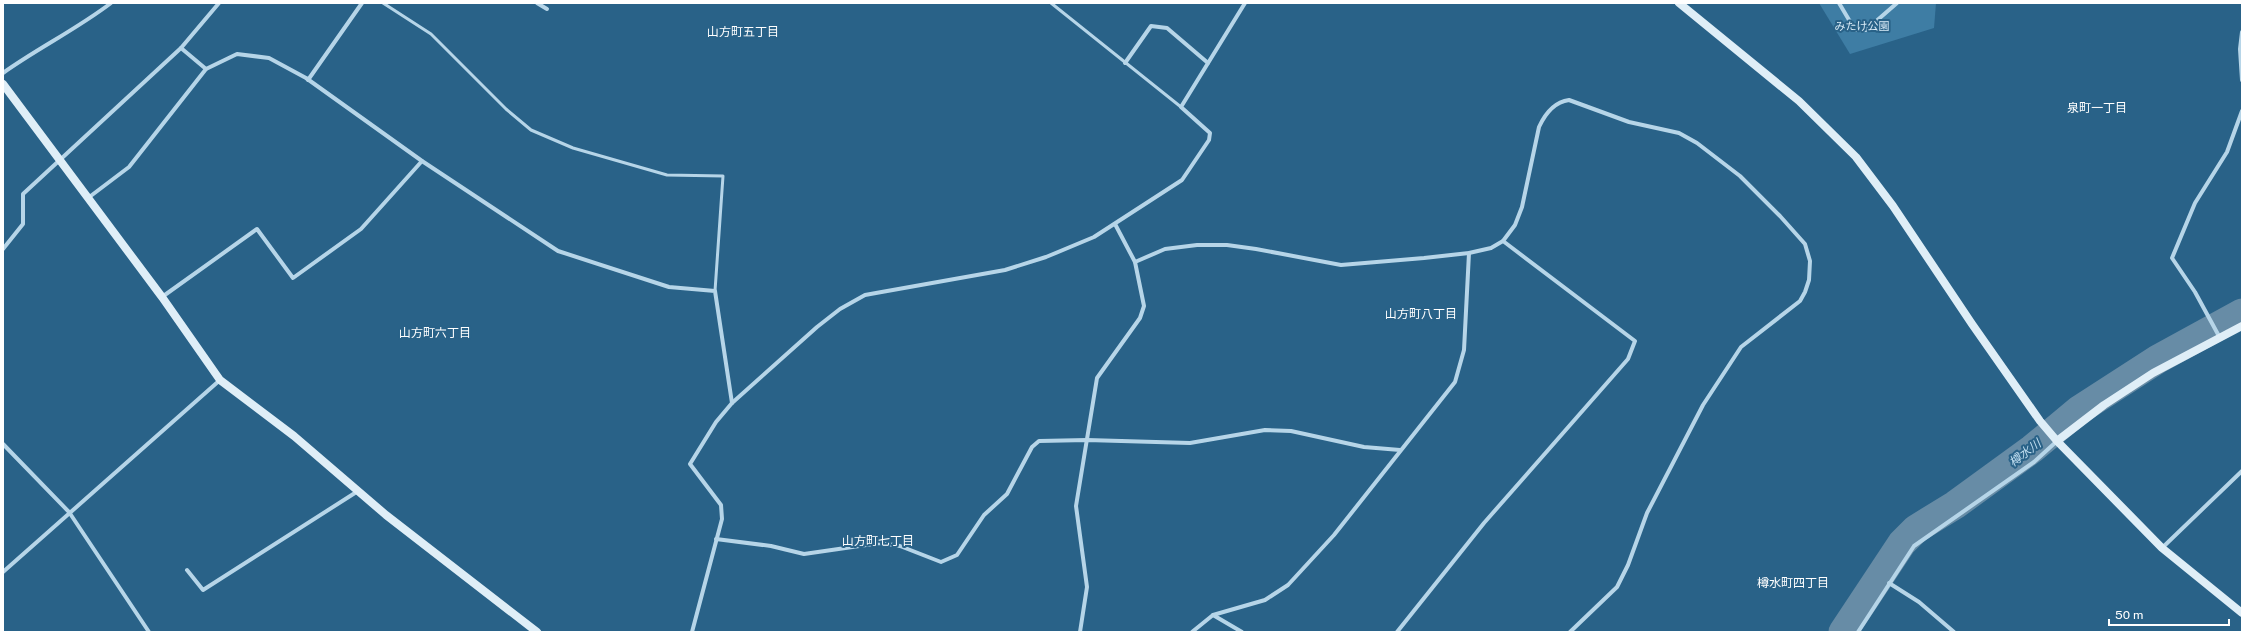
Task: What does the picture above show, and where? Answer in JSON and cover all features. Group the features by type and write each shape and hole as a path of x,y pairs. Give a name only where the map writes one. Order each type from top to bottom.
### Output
{"street":[{"path":"3,73 21,59 98,13 111,3"},
{"path":"3,249 23,224 23,194 181,48 219,3"},
{"path":"308,80 362,3"},
{"path":"537,3 547,9"},
{"path":"692,632 722,519 721,505 690,464 716,422 732,403 828,317 860,298 882,291 1016,267 1074,246 1094,237 1182,180 1209,140 1210,133 1181,107 1245,3"},
{"path":"1679,3 1799,101 1856,157 1897,212 2040,421 2057,441 2162,548 2242,613"},
{"path":"1839,3 1855,30 1866,30 1897,3"},
{"path":"1125,63 1151,26 1168,28 1208,63"},
{"path":"2242,32 2240,49 2242,80"},
{"path":"181,48 206,69"},
{"path":"88,198 129,167 206,69 237,54 269,58 308,80 422,161 558,252 669,287 715,291 732,403"},
{"path":"3,84 162,297 220,380 294,436 358,490 537,632"},
{"path":"1135,262 1165,249 1198,246 1227,245 1341,265 1469,253 1491,248 1503,241 1515,225 1522,207 1535,143 1544,117 1555,106 1569,100 1629,122 1680,133 1697,143 1740,176 1780,216 1805,244 1810,257 1809,280 1803,297 1796,305 1748,341 1734,356 1683,440 1647,513 1621,581 1612,594 1570,632"},
{"path":"2220,338 2195,292 2172,258 2196,203 2227,152 2242,111"},
{"path":"162,297 257,229 293,278 361,229 422,161"},
{"path":"1080,632 1087,587 1076,506 1097,378 1140,318 1144,306 1135,262 1115,224"},
{"path":"1397,632 1484,523 1628,359 1636,341 1503,241"},
{"path":"1192,632 1213,615 1245,607 1281,591 1334,535 1455,382 1464,350 1469,253"},
{"path":"1858,632 1914,546 2034,462 2057,441 2104,405 2153,373 2242,326"},
{"path":"3,572 69,512 220,380"},
{"path":"716,539 771,546 804,554 880,543 900,546 941,562 957,555 984,515 1007,494 1032,447 1039,441 1087,440 1190,443 1265,430 1291,431 1364,447 1400,450"},
{"path":"3,444 69,512 149,632"},
{"path":"2162,548 2242,471"},
{"path":"187,570 203,590 358,490"},
{"path":"1889,583 1918,602 1954,632"},
{"path":"1213,615 1242,632"}],"lane":[{"path":"383,3 431,34 506,108 531,130 573,148 667,174 723,176 715,291"},
{"path":"1051,3 1181,107"}],"green space":[{"name":"みたけ公園","path":"1819,3 1936,3 1934,28 1850,54"}],"waterway":[{"name":"樽水川","path":"1843,632 1902,543 1916,529 1955,505 2032,449 2079,410 2158,359 2242,313"}],"district":[{"name":"山方町五丁目","path":"743,32"},
{"name":"泉町一丁目","path":"2097,108"},
{"name":"山方町八丁目","path":"1421,314"},
{"name":"山方町六丁目","path":"435,333"},
{"name":"山方町七丁目","path":"878,541"},
{"name":"樽水町四丁目","path":"1793,583"}]}
